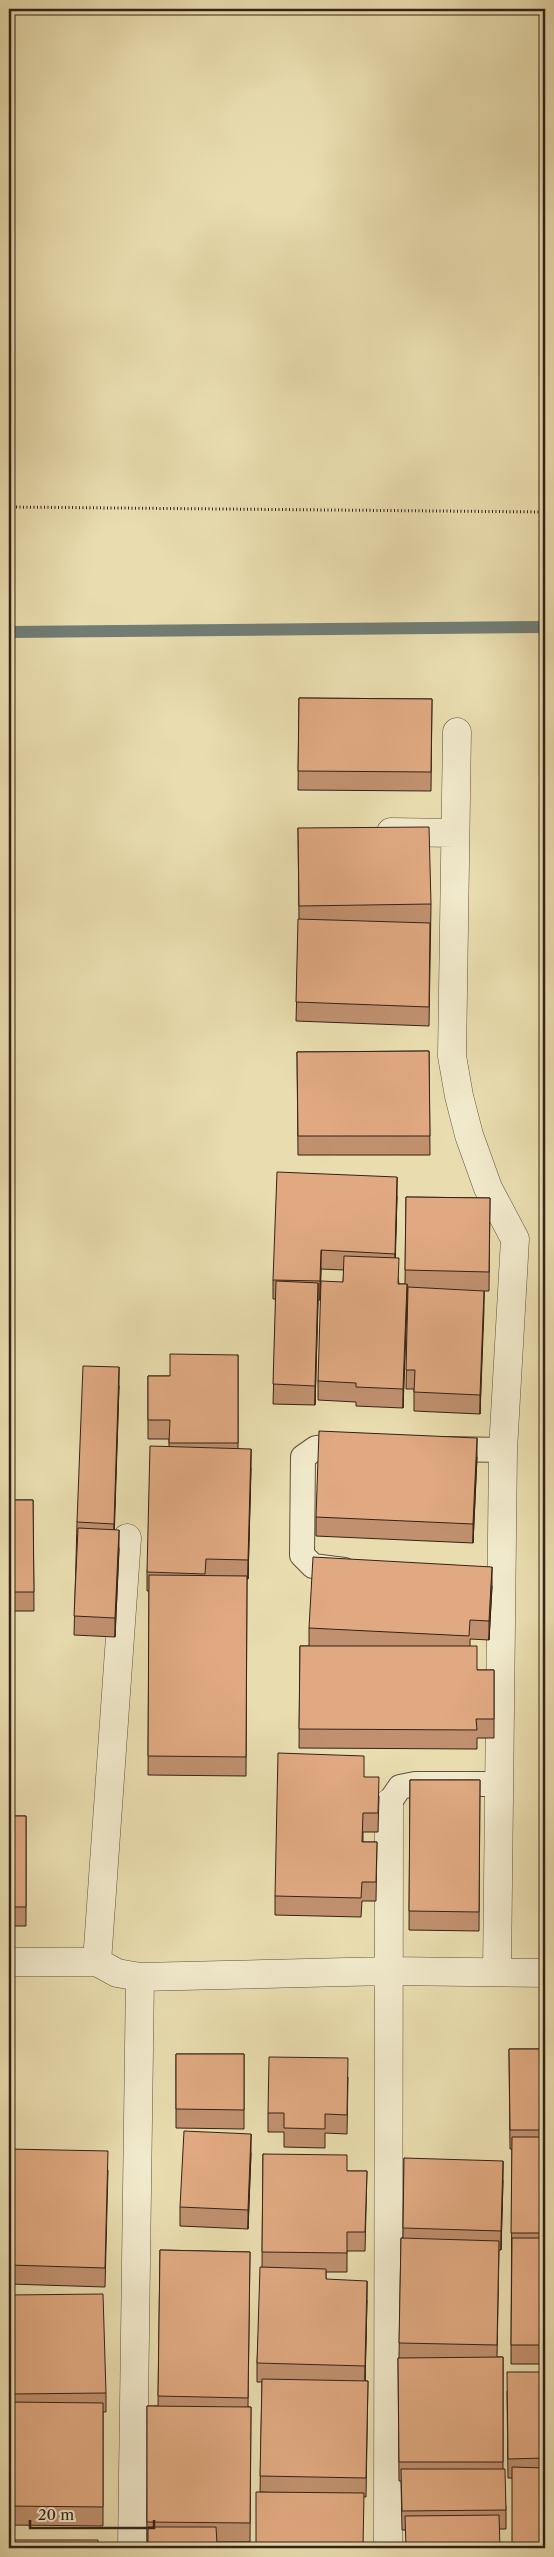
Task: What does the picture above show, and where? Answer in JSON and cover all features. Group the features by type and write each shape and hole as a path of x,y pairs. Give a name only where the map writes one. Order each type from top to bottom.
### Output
{"street":[{"path":"457,732 452,1056 458,1096 469,1135 488,1188 515,1239 503,1450 491,1578 500,1784 497,1971"},
{"path":"370,832 454,833"},
{"path":"422,1058 452,1056"},
{"path":"97,1962 126,1538"},
{"path":"388,2548 388,1971 390,1803"},
{"path":"9,1962 97,1962 117,1973 140,1977 388,1971 545,1973"},
{"path":"132,2548 140,1977"}],"lane":[{"path":"363,1571 313,1566 302,1555 304,1457 316,1448 374,1447"},
{"path":"423,1448 503,1450"},
{"path":"390,1803 400,1787 415,1784 500,1784"}],"path":[{"path":"9,507 545,512"}],"building":[{"path":"299,698 432,699 431,772 298,771"},
{"path":"429,827 431,904 299,906 298,828"},
{"path":"298,919 430,923 429,1007 296,1002"},
{"path":"429,1051 430,1136 298,1136 297,1052"},
{"path":"277,1172 397,1177 395,1254 321,1250 320,1281 273,1280"},
{"path":"406,1197 490,1198 489,1272 405,1270"},
{"path":"344,1256 399,1258 398,1284 407,1284 403,1389 356,1387 356,1383 318,1381 321,1281 343,1282"},
{"path":"276,1281 318,1283 315,1386 273,1384"},
{"path":"408,1287 484,1291 480,1395 414,1392 415,1370 406,1370"},
{"path":"170,1354 238,1355 238,1443 169,1443 170,1420 148,1420 148,1376 170,1376"},
{"path":"83,1366 119,1367 114,1524 77,1522"},
{"path":"319,1431 477,1438 473,1524 316,1517"},
{"path":"150,1446 251,1449 248,1560 206,1559 205,1574 147,1572"},
{"path":"9,1500 33,1500 34,1592 9,1592"},
{"path":"78,1528 119,1530 115,1618 74,1616"},
{"path":"543,1544 545,1544 545,1722 542,1722"},
{"path":"313,1557 492,1567 489,1621 470,1620 469,1636 309,1628"},
{"path":"149,1575 247,1576 246,1757 148,1756"},
{"path":"300,1646 477,1646 477,1670 494,1670 494,1719 476,1719 477,1730 299,1729"},
{"path":"543,1736 545,1736 545,1911 544,1911"},
{"path":"278,1753 364,1756 364,1777 379,1777 378,1813 363,1813 362,1842 377,1842 376,1882 362,1882 361,1898 275,1896"},
{"path":"410,1780 480,1780 479,1912 409,1911"},
{"path":"9,1816 26,1816 26,1907 9,1907"},
{"path":"509,2049 545,2049 545,2130 510,2130"},
{"path":"9,2053 11,2053 13,2126 9,2126"},
{"path":"176,2054 244,2054 244,2110 176,2109"},
{"path":"269,2057 348,2058 347,2115 325,2114 325,2129 284,2128 284,2113 268,2113"},
{"path":"184,2131 251,2134 248,2210 180,2207"},
{"path":"512,2137 545,2137 545,2233 511,2233"},
{"path":"9,2149 108,2151 105,2268 9,2265"},
{"path":"263,2154 347,2155 347,2171 367,2171 365,2232 347,2232 347,2253 262,2252"},
{"path":"404,2158 503,2161 501,2231 403,2228"},
{"path":"401,2238 499,2241 497,2345 399,2343"},
{"path":"512,2238 545,2238 545,2345 511,2345"},
{"path":"160,2250 250,2252 248,2398 158,2396"},
{"path":"260,2267 326,2269 326,2279 367,2281 365,2366 257,2363"},
{"path":"103,2294 106,2393 10,2394 9,2295"},
{"path":"503,2357 503,2462 399,2462 398,2358"},
{"path":"507,2372 545,2372 545,2458 508,2459"},
{"path":"262,2379 368,2381 366,2478 260,2476"},
{"path":"9,2402 103,2403 103,2507 9,2506"},
{"path":"147,2406 251,2407 250,2523 147,2522"},
{"path":"512,2467 545,2468 545,2548 512,2548"},
{"path":"401,2469 505,2469 506,2510 402,2511"},
{"path":"256,2492 364,2493 363,2548 256,2548"},
{"path":"499,2515 500,2548 406,2548 405,2516"},
{"path":"148,2527 216,2527 217,2543 252,2543 252,2548 148,2548"},
{"path":"9,2540 98,2540 98,2548 9,2548"}],"waterway":[{"path":"9,632 545,627"}]}
